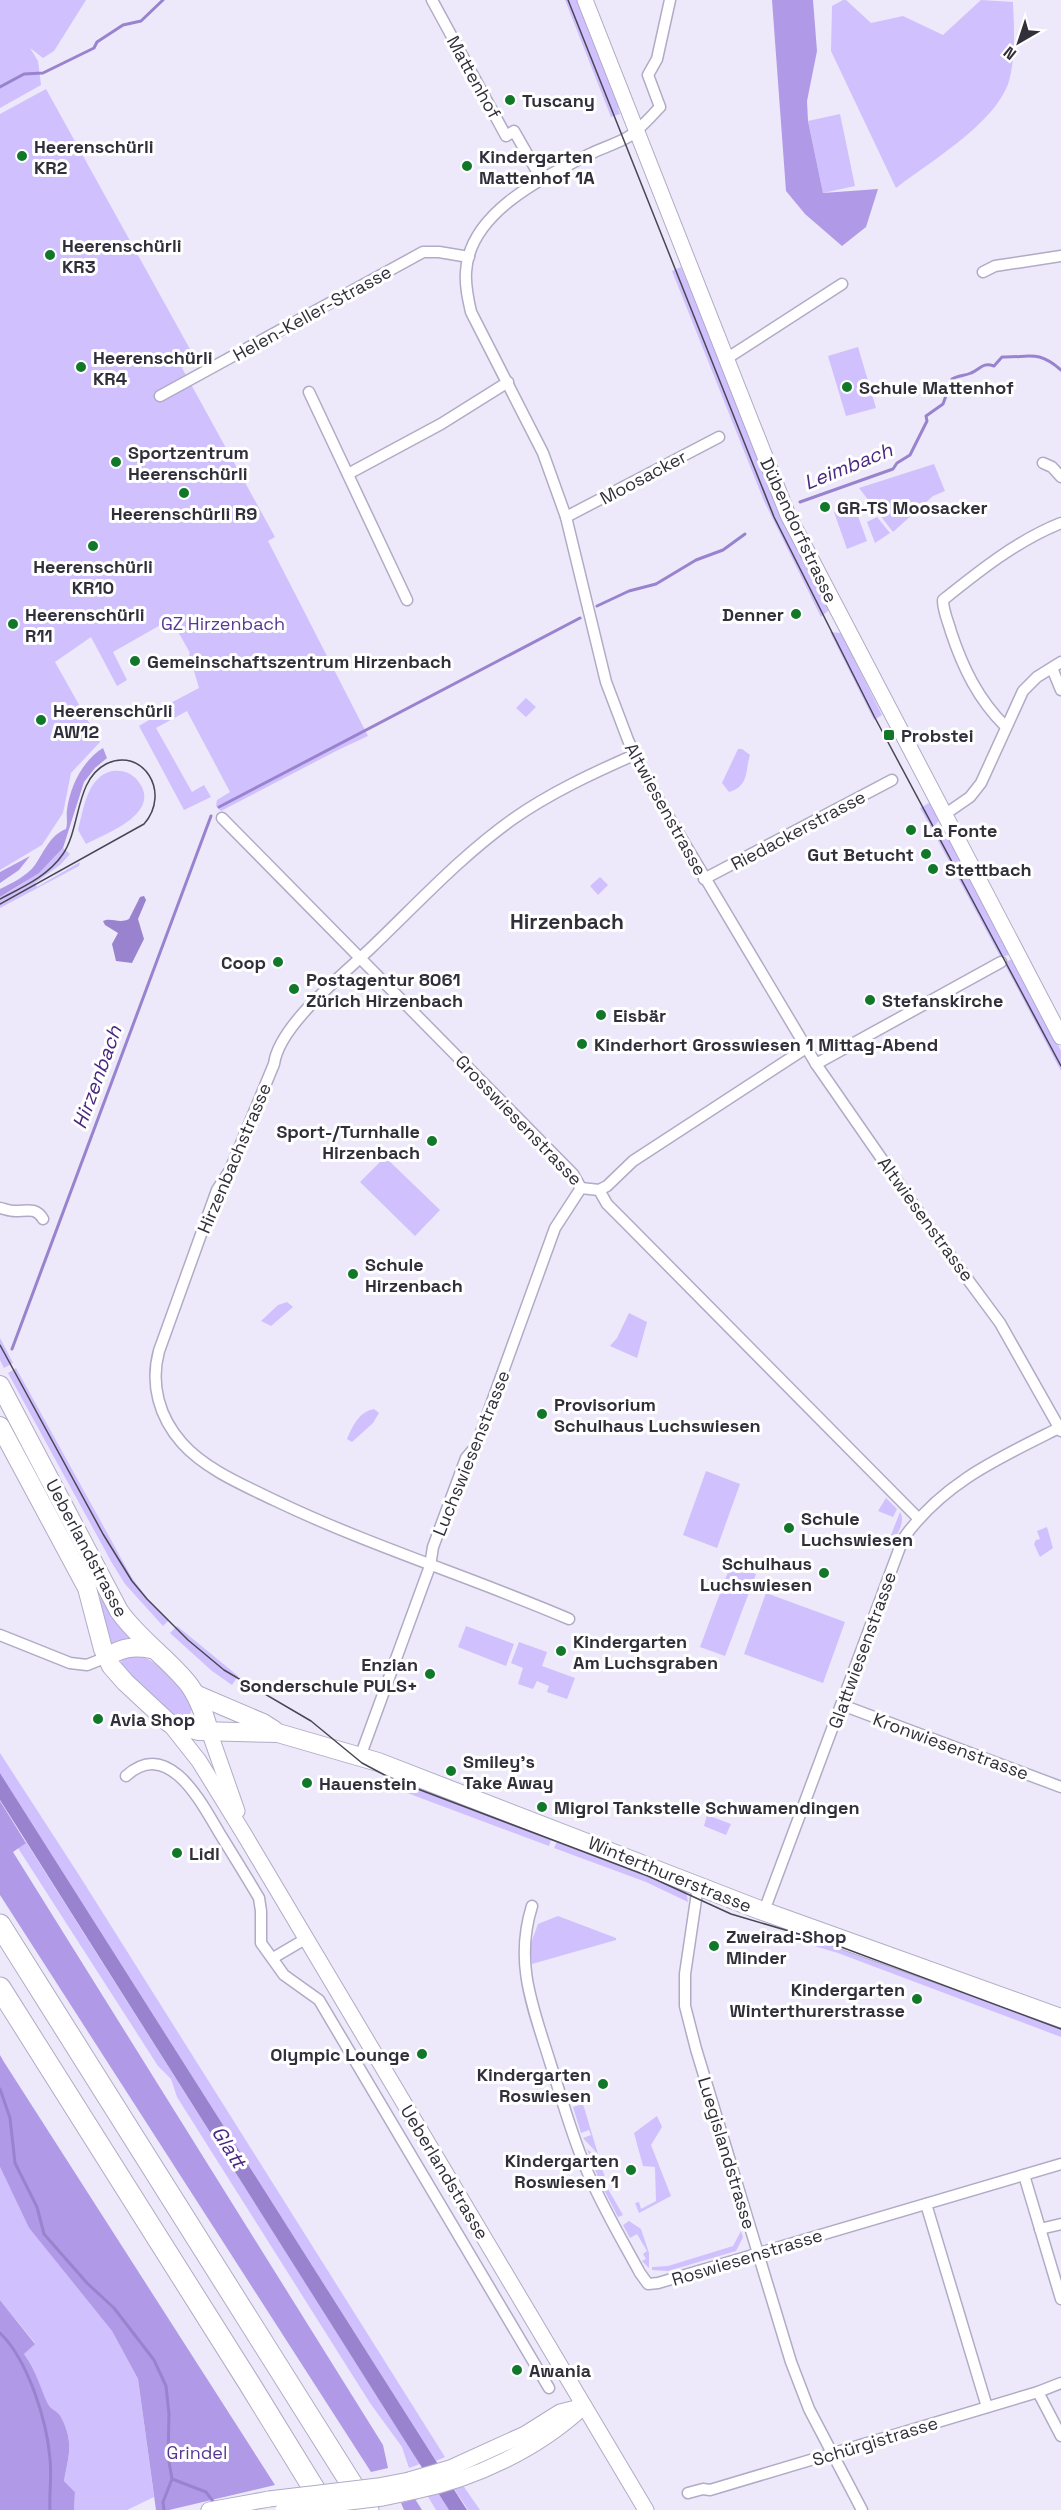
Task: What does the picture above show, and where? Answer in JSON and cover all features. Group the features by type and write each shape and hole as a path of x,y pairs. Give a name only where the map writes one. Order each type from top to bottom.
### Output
{"highway":[{"path":"0,1925 368,2510"},
{"path":"0,1988 238,2364 327,2510"},
{"path":"0,2012 233,2379 313,2510"},
{"path":"333,2453 359,2510"},
{"path":"349,2478 375,2510"}],"main road":[{"name":"Dübendorfstrasse","path":"585,0 800,540 1061,1037"},
{"name":"Ueberlandstrasse","path":"0,1385 119,1611 152,1649 177,1671 195,1694"},
{"name":"Ueberlandstrasse","path":"0,1426 87,1588 107,1657 125,1682 175,1725 199,1761 307,1938 646,2510"},
{"path":"107,1657 125,1647 152,1649"},
{"path":"175,1725 193,1720 196,1713 195,1694"},
{"path":"195,1694 209,1731"},
{"name":"Winterthurerstrasse","path":"195,1694 263,1723 278,1733"},
{"path":"175,1725 209,1731"},
{"name":"Ueberlandstrasse","path":"209,1731 244,1834"},
{"name":"Winterthurerstrasse","path":"209,1731 278,1733 360,1756 764,1911 1061,2018"},
{"path":"209,2510 455,2480 527,2440 560,2412 584,2406"},
{"path":"283,2510 383,2498 412,2485"}],"street":[{"name":"Mattenhof","path":"432,0 506,136 514,132 538,173"},
{"name":"Altwiesenstrasse","path":"670,0 657,59 648,75 660,106 637,130 513,197 488,222 469,257 466,270 467,294 471,312 479,332 508,382 543,453 566,517 606,681 634,755 704,879 816,1064 929,1227 1000,1323 1060,1428"},
{"name":"Helen-Keller-Strasse","path":"160,396 423,252 469,257"},
{"path":"983,272 995,266 1061,256"},
{"path":"726,359 842,284"},
{"path":"348,474 441,424 508,382"},
{"path":"309,392 407,600"},
{"name":"Moosacker","path":"566,517 719,437"},
{"path":"1043,463 1052,467 1061,477"},
{"path":"1005,726 976,691 961,662 943,610 943,600 1020,543 1061,523"},
{"path":"944,815 970,797 981,783 1005,726 1029,683 1056,665 1061,690"},
{"name":"Hirzenbachstrasse","path":"569,1619 333,1527 253,1489 196,1456 171,1429 160,1405 154,1379 159,1351 217,1190 230,1170 274,1064 275,1054 306,1010 458,864 515,818 551,796 634,755"},
{"name":"Riedackerstrasse","path":"704,879 892,780"},
{"name":"Grosswiesenstrasse","path":"222,818 573,1174 581,1188 601,1194"},
{"path":"816,1064 1001,962"},
{"path":"806,1048 633,1161 601,1194 918,1518"},
{"name":"Luchswiesenstrasse","path":"360,1756 430,1566 433,1547 466,1458 477,1444 555,1228 581,1188"},
{"path":"0,1208 14,1211 28,1209 39,1213 43,1219"},
{"name":"Glattwiesenstrasse","path":"764,1911 842,1706 896,1554 918,1518 962,1480 1060,1428"},
{"path":"0,1635 70,1663 87,1665 107,1657"},
{"name":"Kronwiesenstrasse","path":"842,1706 1061,1787"},
{"name":"Ueberlandstrasse","path":"126,1776 142,1766 150,1764 161,1766 175,1772 195,1793 259,1898 261,1943 284,1975 319,2000 549,2388"},
{"name":"Luegislandstrasse","path":"698,1886 685,1974 685,2006 696,2049 791,2362 809,2409 831,2455 862,2510"},
{"name":"Roswiesenstrasse","path":"532,1906 526,1924 523,1950 524,1969 531,2001 581,2157 597,2193 648,2283 658,2283 1061,2164"},
{"path":"273,1958 307,1938"},
{"path":"1024,2175 1061,2299"},
{"path":"926,2204 987,2407"},
{"path":"1040,2229 1061,2224"},
{"name":"Schürgistrasse","path":"688,2493 703,2489 710,2490 831,2455 1061,2383"},
{"path":"1038,2392 1061,2436"}],"green space":[{"path":"0,0 86,0 54,51 43,58 30,48 38,61 41,85 0,108"},
{"path":"565,0 577,0 620,107 618,108 620,114 611,117"},
{"path":"772,0 813,0 817,51 807,101 808,121 823,193 878,189 866,227 842,246 805,214 786,191"},
{"path":"846,0 871,23 903,16 943,35 981,0 1013,2 1013,62 1009,81 1002,97 991,112 961,140 896,188 831,51 832,6"},
{"name":"Sportzentrum Heerenschürli","path":"46,89 196,360 182,368 275,537 268,541 368,736 221,811 216,806 217,800 230,792 187,711 156,728 192,792 204,785 211,797 184,810 139,726 166,710 165,706 199,688 190,653 171,619 113,652 127,680 117,686 91,637 55,662 100,742 71,773 63,813 42,845 0,870 0,114"},
{"path":"840,114 855,186 823,193 808,121"},
{"path":"681,267 786,525 829,610 821,617 764,501 672,271"},
{"path":"858,347 876,408 846,416 828,356"},
{"path":"934,464 945,491 933,496 893,532 859,488"},
{"path":"854,505 867,541 847,549 834,512"},
{"path":"877,517 890,533 875,543 867,522"},
{"path":"830,632 841,633 882,715 874,720"},
{"path":"526,698 536,707 526,717 516,708"},
{"path":"103,748 107,758 84,782 63,848 39,873 0,897 0,889 28,873 56,835 66,829 69,801 78,775 89,760"},
{"path":"738,749 750,755 747,771 740,786 729,792 722,783"},
{"path":"112,771 126,772 138,781 144,792 143,803 138,812 118,828 86,844 78,830 85,803 97,780"},
{"path":"931,802 940,819 932,829 920,808"},
{"path":"946,836 1010,954 1001,958 937,839"},
{"path":"63,848 70,854 60,865 35,883 37,887 80,862 79,866 0,908 0,897 34,876"},
{"path":"30,856 19,870 0,883 0,872"},
{"path":"600,877 608,885 598,895 590,886"},
{"path":"1014,958 1061,1051 1061,1071 1004,963"},
{"path":"385,1157 440,1210 415,1236 360,1182"},
{"path":"287,1302 293,1307 271,1326 261,1321 278,1305"},
{"path":"629,1313 647,1322 637,1358 610,1346 617,1338"},
{"path":"0,1338 13,1363 4,1368 0,1360"},
{"path":"16,1368 132,1578 148,1599 169,1620 163,1626 125,1584 112,1563 8,1373"},
{"path":"374,1409 379,1413 373,1423 352,1442 347,1439 360,1416"},
{"path":"706,1471 740,1484 717,1548 683,1535"},
{"path":"886,1498 897,1509 893,1517 878,1511"},
{"path":"900,1512 901,1526 889,1550 886,1548"},
{"path":"1047,1527 1053,1548 1040,1557 1034,1544 1040,1539 1037,1531"},
{"path":"731,1564 756,1574 725,1656 700,1647"},
{"path":"766,1593 845,1622 823,1683 744,1654"},
{"path":"104,1597 131,1641 111,1647 99,1599"},
{"path":"177,1626 238,1676 232,1685 212,1671 170,1633"},
{"path":"466,1626 514,1644 506,1666 458,1647"},
{"path":"519,1642 547,1652 542,1666 575,1678 567,1699 547,1692 549,1686 537,1681 533,1689 518,1684 523,1668 511,1663"},
{"path":"122,1656 149,1659 163,1670 192,1707 190,1715 183,1718 175,1716 123,1668"},
{"path":"0,1753 445,2457 436,2461 0,1773"},
{"path":"399,1776 552,1837 549,1846 394,1788"},
{"path":"0,1801 26,1843 13,1852 383,2445 388,2468 371,2472 0,1895"},
{"path":"707,1815 731,1824 726,1835 704,1826"},
{"path":"559,1837 686,1890 688,1902 646,1882 554,1848"},
{"path":"26,1842 420,2464 409,2468 402,2447 370,2403 177,2097 171,2079 158,2066 18,1848"},
{"path":"558,1916 616,1938 616,1940 532,1964 530,1946 538,1924"},
{"path":"797,1930 1061,2024 1061,2037 838,1953 794,1940"},
{"name":"Grindel","path":"0,2055 275,2485 169,2510 156,2510 138,2379 112,2331 29,2228 0,2167"},
{"path":"583,2104 598,2154 583,2138 591,2135 589,2130 581,2133 573,2107"},
{"path":"657,2116 662,2127 651,2145 671,2196 639,2213 635,2203 639,2202 641,2209 656,2201 655,2167 643,2166 634,2133"},
{"path":"587,2149 598,2158 605,2177 599,2180"},
{"path":"0,2167 29,2228 112,2331 138,2379 154,2497 127,2510 74,2510 75,2492 64,2481 69,2449 68,2434 60,2415 48,2404 24,2354 35,2343 0,2300"},
{"path":"607,2184 623,2215 618,2217 602,2186"},
{"path":"629,2221 641,2229 649,2253 649,2268 642,2261 646,2259 643,2254 647,2251 637,2234 630,2238 623,2225"},
{"path":"741,2231 743,2237 736,2251 668,2271 652,2270 652,2267 668,2266 733,2246"},
{"path":"0,2300 35,2344 24,2354 48,2404 60,2415 68,2434 69,2449 64,2481 75,2492 74,2510 0,2510"},
{"path":"462,2484 480,2510 468,2510 453,2487"},
{"path":"437,2491 449,2510 436,2510 427,2495"},
{"path":"415,2499 422,2510 404,2510 401,2503"}],"water":[{"path":"144,896 146,900 138,919 144,939 132,963 116,961 112,944 118,933 105,925 103,921 129,919 140,897"},
{"name":"Glatt","path":"0,1773 467,2510 449,2510 400,2433 0,1800"}],"waterway":[{"path":"0,87 24,74 43,73 94,48 97,42 123,25 141,21 163,0"},
{"name":"Leimbach","path":"800,502 893,469 897,463 910,455 927,421 926,416 943,404 952,379 969,374 984,365 994,366 1002,357 1039,357 1053,363 1061,370"},
{"name":"Hirzenbach","path":"597,606 629,591 656,584 696,560 723,550 745,534"},
{"name":"Hirzenbach","path":"219,807 580,618"},
{"name":"Hirzenbach","path":"12,1349 211,816"},
{"path":"0,2089 10,2118 15,2163 37,2207 44,2234 87,2283 114,2308 154,2360 166,2386 169,2414 168,2456 172,2479 163,2502 164,2510"},
{"path":"0,2333 10,2345 27,2375 45,2427 51,2472 50,2510"},
{"path":"172,2479 206,2492 215,2504"}],"tram line":[{"path":"568,0 774,517 874,716 1061,1066"},
{"path":"0,899 43,875 57,862 69,843 84,792 96,771 106,764 119,760 131,761 149,775 154,786 155,799 152,811 144,824 0,904"},
{"path":"0,1345 103,1534 132,1581 147,1599 188,1640 224,1670 311,1721 362,1763 394,1780 648,1876 731,1914 833,1944 1061,2029"}],"place":[{"name":"Tuscany","path":"510,100"},
{"name":"Heerenschürli KR2","path":"22,156"},
{"name":"Kindergarten Mattenhof 1A","path":"467,166"},
{"name":"Heerenschürli KR3","path":"50,255"},
{"name":"Heerenschürli KR4","path":"81,367"},
{"name":"Schule Mattenhof","path":"847,387"},
{"name":"Sportzentrum Heerenschürli","path":"116,462"},
{"name":"Heerenschürli R9","path":"184,493"},
{"name":"GR-TS Moosacker","path":"825,507"},
{"name":"Heerenschürli KR10","path":"93,546"},
{"name":"Denner","path":"796,614"},
{"name":"Heerenschürli R11","path":"13,624"},
{"name":"Gemeinschaftszentrum Hirzenbach","path":"135,661"},
{"name":"Heerenschürli AW12","path":"41,720"},
{"name":"Probstei","path":"889,735"},
{"name":"La Fonte","path":"911,830"},
{"name":"Gut Betucht","path":"926,854"},
{"name":"Stettbach","path":"933,869"},
{"name":"Coop","path":"278,962"},
{"name":"Postagentur 8061 Zürich Hirzenbach","path":"294,989"},
{"name":"Stefanskirche","path":"870,1000"},
{"name":"Eisbär","path":"601,1015"},
{"name":"Kinderhort Grosswiesen 1 Mittag-Abend","path":"582,1044"},
{"name":"Sport-/Turnhalle Hirzenbach","path":"432,1141"},
{"name":"Schule Hirzenbach","path":"353,1274"},
{"name":"Provisorium Schulhaus Luchswiesen","path":"542,1414"},
{"name":"Schule Luchswiesen","path":"789,1528"},
{"name":"Schulhaus Luchswiesen","path":"824,1573"},
{"name":"Kindergarten Am Luchsgraben","path":"561,1651"},
{"name":"Enzian Sonderschule PULS+","path":"430,1674"},
{"name":"Avia Shop","path":"98,1719"},
{"name":"Smiley's Take Away","path":"451,1771"},
{"name":"Hauenstein","path":"307,1783"},
{"name":"Migrol Tankstelle Schwamendingen","path":"542,1807"},
{"name":"Lidl","path":"177,1853"},
{"name":"Zweirad-Shop Minder","path":"714,1946"},
{"name":"Kindergarten Winterthurerstrasse","path":"917,1999"},
{"name":"Olympic Lounge","path":"422,2054"},
{"name":"Kindergarten Roswiesen","path":"603,2084"},
{"name":"Kindergarten Roswiesen 1","path":"631,2170"},
{"name":"Awania","path":"517,2370"}],"district":[{"name":"Hirzenbach","path":"567,921"}],"park label":[{"name":"GZ Hirzenbach","path":"223,623"}]}
